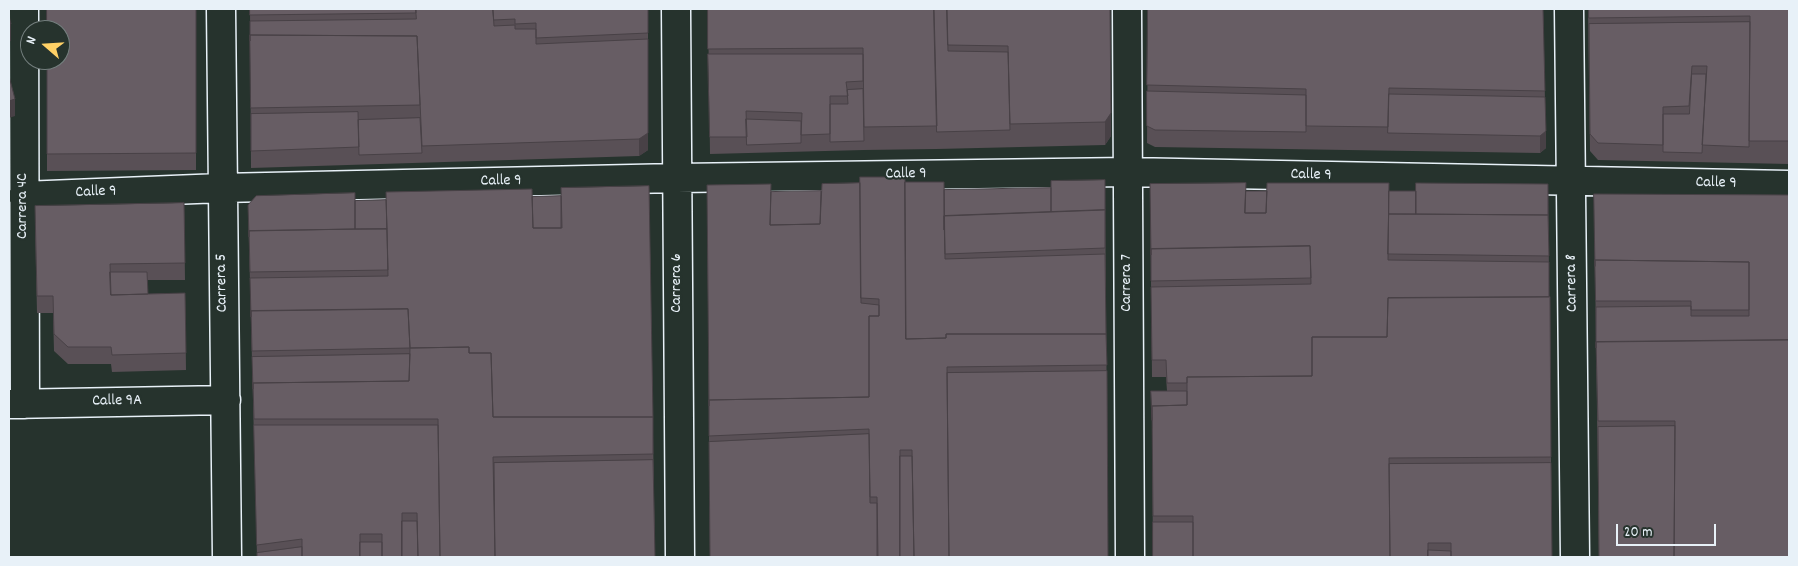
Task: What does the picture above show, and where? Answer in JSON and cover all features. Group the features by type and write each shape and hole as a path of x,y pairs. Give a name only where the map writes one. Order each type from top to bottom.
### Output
{"street":[{"name":"Carrera 4C","path":"17,404 23,196 16,151 24,9"},
{"name":"Carrera 5","path":"221,9 221,188 226,400 227,557"},
{"name":"Carrera 6","path":"676,9 680,557"},
{"name":"Carrera 7","path":"1127,9 1130,557"},
{"name":"Carrera 8","path":"1569,9 1575,557"},
{"name":"Calle 9","path":"23,196 221,188 677,178 1128,172 1789,185"},
{"name":"Calle 9A","path":"17,404 226,400"}],"building":[{"path":"47,9 196,9 196,153 47,154 47,70 70,70 70,20 47,20"},
{"path":"250,9 416,9 416,13 250,15"},
{"path":"416,9 493,9 494,26 515,25 515,29 536,29 536,44 648,39 648,133 639,139 422,146 417,36 250,35 250,21 416,19"},
{"path":"493,9 648,9 648,33 536,38 536,23 515,24 515,19 494,20"},
{"path":"708,9 934,9 937,126 864,127 863,48 708,49"},
{"path":"934,9 947,9 948,51 1008,52 1010,130 937,132"},
{"path":"947,9 1110,9 1111,113 1105,122 1010,124 1008,46 948,45"},
{"path":"1148,9 1543,9 1545,91 1389,88 1388,127 1306,126 1306,89 1147,85"},
{"path":"1589,9 1789,9 1789,141 1749,141 1750,16 1589,18"},
{"path":"1750,22 1749,147 1702,145 1707,66 1692,66 1689,106 1663,107 1663,145 1598,143 1590,134 1589,24"},
{"path":"250,35 417,36 420,105 251,108"},
{"path":"708,54 863,54 863,81 846,82 848,96 830,96 830,134 801,135 802,113 746,111 747,137 710,137"},
{"path":"1692,74 1706,74 1702,153 1663,152 1663,114 1689,114"},
{"path":"9,76 15,99 9,101"},
{"path":"863,89 864,141 830,142 830,104 848,104 847,90"},
{"path":"1147,91 1306,95 1306,132 1155,130 1147,126"},
{"path":"1389,94 1545,97 1546,131 1540,136 1388,133"},
{"path":"358,112 359,147 251,151 251,114"},
{"path":"420,118 422,153 359,155 358,120"},
{"path":"746,119 801,121 801,143 747,145"},
{"path":"860,177 905,177 906,339 946,338 946,334 1106,334 1107,365 947,367 949,557 914,557 912,450 900,450 900,557 878,557 877,497 870,497 869,429 709,436 709,400 869,397 869,316 879,316 879,299 861,298"},
{"path":"1105,180 1105,210 1051,212 1051,181"},
{"path":"905,182 944,182 945,259 1105,254 1106,334 946,334 946,338 906,339"},
{"path":"860,183 861,303 879,305 879,316 869,316 869,397 709,400 709,406 707,185 771,184 770,225 820,224 822,184"},
{"path":"1246,183 1245,213 1266,213 1267,183 1389,183 1388,260 1549,262 1549,297 1388,298 1387,337 1312,337 1312,376 1187,377 1187,383 1167,383 1166,360 1152,360 1151,287 1311,284 1310,246 1151,249 1151,255 1150,184"},
{"path":"1416,183 1548,184 1548,215 1416,214"},
{"path":"649,186 653,417 493,417 491,353 469,353 469,347 410,348 408,309 251,311 251,317 250,278 388,276 386,192 532,189 533,228 562,228 561,188"},
{"path":"1051,188 1051,212 944,216 944,190"},
{"path":"821,191 820,224 770,225 771,192"},
{"path":"1246,191 1267,191 1266,213 1245,213"},
{"path":"1389,191 1416,191 1416,214 1389,214"},
{"path":"355,193 355,229 249,231 249,237 248,205 256,196"},
{"path":"1594,194 1789,195 1789,340 1596,342 1596,307 1691,306 1691,316 1749,316 1749,262 1595,260 1595,266"},
{"path":"561,196 561,228 533,228 532,197"},
{"path":"386,200 387,229 355,229 355,201"},
{"path":"184,203 185,263 110,264 111,295 185,293 186,353 112,355 111,347 68,347 54,334 53,296 37,296 35,206"},
{"path":"1105,210 1105,248 945,254 944,216"},
{"path":"1389,214 1548,215 1549,256 1388,254"},
{"path":"387,229 388,270 250,272 249,231"},
{"path":"1310,246 1311,278 1151,281 1151,249"},
{"path":"1595,260 1749,262 1749,310 1691,310 1691,301 1596,301"},
{"path":"110,272 147,272 148,294 111,295"},
{"path":"1550,297 1551,457 1389,458 1390,557 1193,557 1193,516 1153,516 1152,406 1187,405 1187,377 1312,376 1312,337 1387,337 1388,298"},
{"path":"408,309 410,348 252,351 251,311"},
{"path":"1789,340 1789,557 1674,557 1675,421 1598,421 1596,342"},
{"path":"469,347 469,353 491,353 493,417 653,417 653,454 493,457 495,557 440,557 438,419 254,419 253,383 409,381 410,348"},
{"path":"410,354 409,381 253,383 253,389 252,357"},
{"path":"1107,371 1108,557 949,557 947,373"},
{"path":"1151,391 1187,391 1187,405 1152,406 1152,420"},
{"path":"254,425 438,425 440,557 418,557 417,513 402,513 402,557 382,557 382,534 360,534 360,557 302,557 302,539 257,545"},
{"path":"1675,426 1674,557 1599,557 1598,427"},
{"path":"869,434 870,503 877,503 877,557 710,557 709,442"},
{"path":"900,456 912,456 914,557 900,557"},
{"path":"653,460 655,557 495,557 494,463"},
{"path":"1551,463 1552,557 1451,557 1451,543 1428,543 1428,557 1390,557 1389,464"},
{"path":"402,521 417,521 418,557 402,557"},
{"path":"1153,522 1193,522 1193,557 1153,557"},
{"path":"360,542 382,542 382,557 360,557"},
{"path":"302,547 302,557 257,557 257,553"},
{"path":"1428,550 1451,551 1451,557 1428,557"}]}
